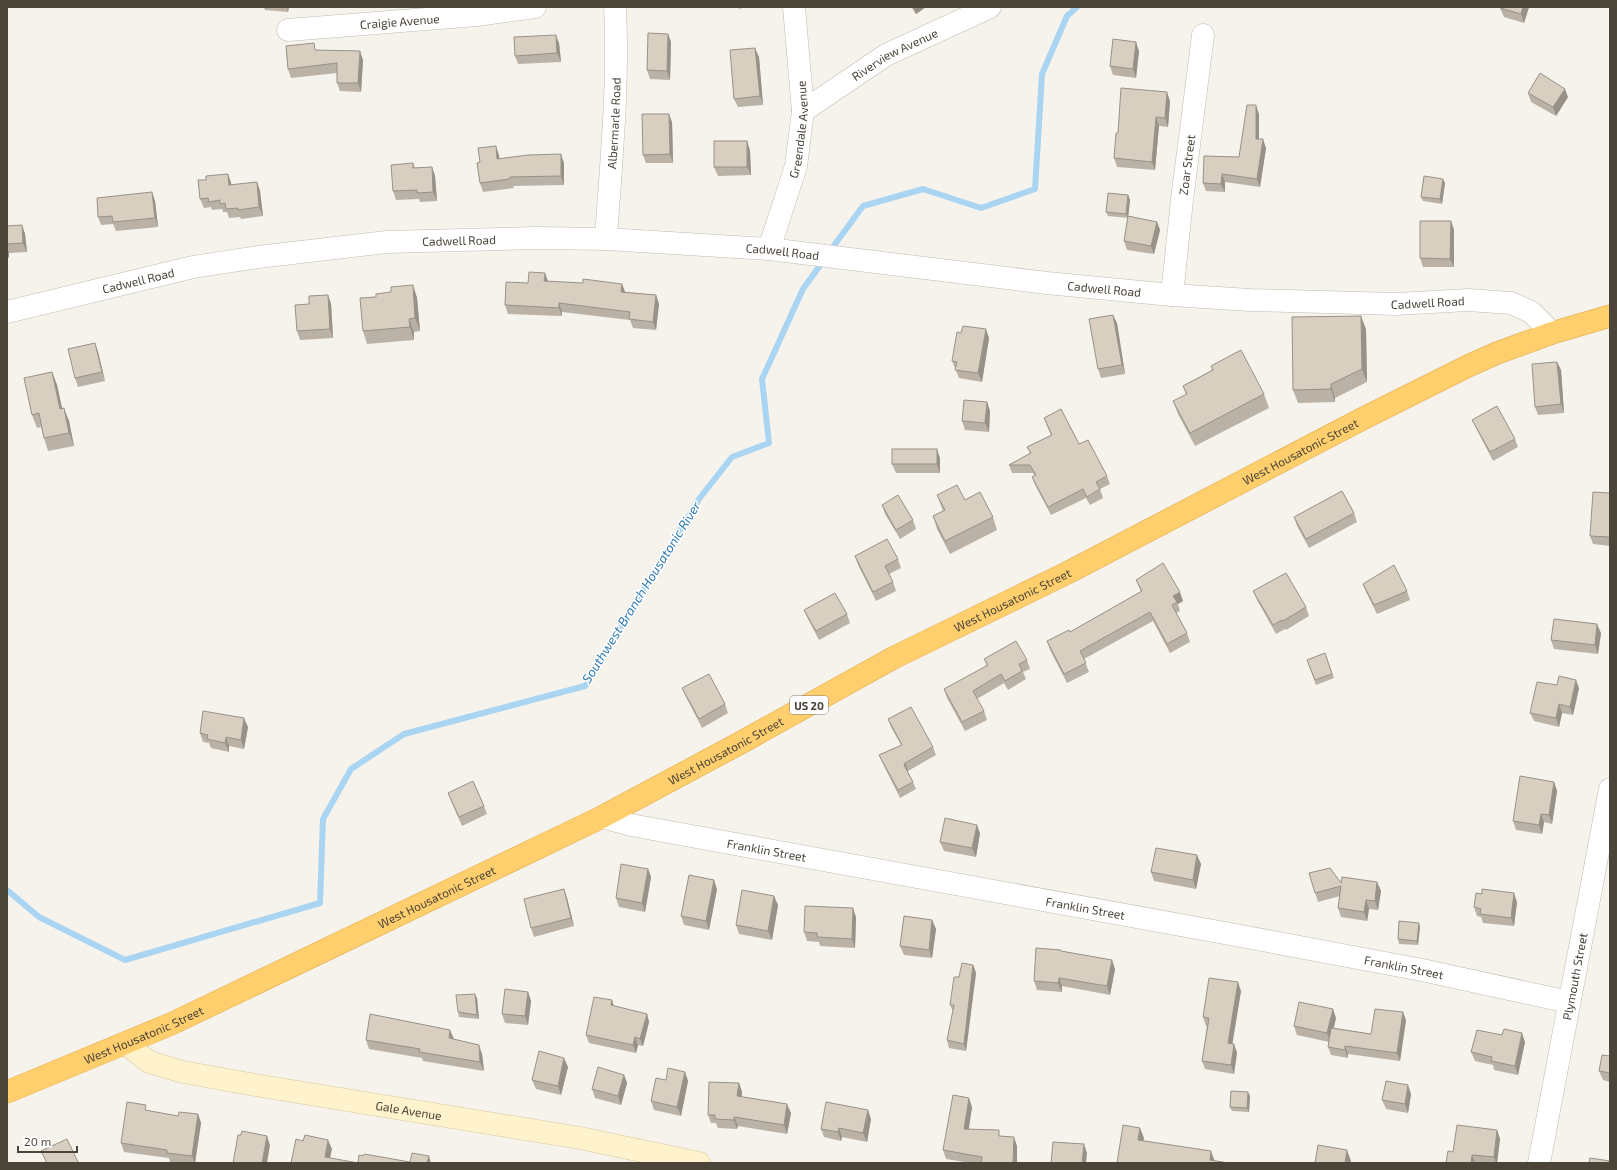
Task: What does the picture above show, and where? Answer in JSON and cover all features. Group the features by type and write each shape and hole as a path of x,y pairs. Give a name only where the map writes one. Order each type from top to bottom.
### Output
{"highway":[{"name":"West Housatonic Street","path":"7,1092 170,1024 602,817 742,742 893,658 1067,573 1364,418 1468,366 1552,333 1610,316"}],"street":[{"name":"Craigie Avenue","path":"288,30 478,15 535,7"},
{"name":"Albermarle Road","path":"606,239 614,121 616,41 615,7"},
{"name":"Greendale Avenue","path":"769,249 796,166 803,111 794,7"},
{"name":"Riverview Avenue","path":"803,111 886,55 990,7"},
{"name":"Zoar Street","path":"1172,296 1182,200 1203,35"},
{"name":"Cadwell Road","path":"7,312 193,267 258,257 386,242 529,238 606,239 769,249 1047,283 1172,296 1250,300 1396,304 1468,300 1511,303 1531,312 1552,333"},
{"name":"Plymouth Street","path":"1539,1163 1610,789"},
{"name":"Franklin Street","path":"602,817 631,825 1422,970 1569,1002"},
{"name":"Gale Avenue","path":"125,1043 149,1062 183,1072 269,1088 580,1138 699,1163"}],"building":[{"path":"1523,7 1521,14 1500,8"},
{"path":"648,33 668,34 667,71 647,70"},
{"path":"556,35 557,53 515,56 514,37"},
{"path":"1113,39 1136,42 1133,69 1110,66"},
{"path":"314,43 315,50 360,51 358,83 337,83 337,63 288,69 286,46"},
{"path":"755,48 760,96 734,99 730,50"},
{"path":"1540,73 1565,89 1553,107 1528,93"},
{"path":"1121,88 1167,92 1165,118 1156,117 1152,162 1114,158 1116,133 1118,133"},
{"path":"1247,105 1256,105 1256,139 1263,139 1257,179 1222,174 1221,184 1203,183 1204,156 1239,157"},
{"path":"642,114 669,114 670,154 643,155"},
{"path":"714,141 747,141 747,167 714,167"},
{"path":"496,146 497,159 528,155 561,154 561,176 510,177 510,179 480,183 477,163 480,162 478,148"},
{"path":"413,163 413,168 432,167 433,192 417,193 417,190 393,191 391,165"},
{"path":"228,174 229,185 257,182 259,207 238,210 238,208 226,209 225,203 220,204 220,200 209,202 208,198 200,199 198,180 206,180 206,176"},
{"path":"1424,176 1443,179 1440,199 1421,197"},
{"path":"152,192 155,218 113,222 112,216 98,217 97,198"},
{"path":"1108,193 1128,195 1126,214 1106,212"},
{"path":"1128,216 1157,222 1151,246 1124,241"},
{"path":"1420,221 1451,221 1450,259 1420,258"},
{"path":"22,225 23,243 7,244 7,226"},
{"path":"529,272 545,273 544,281 583,283 583,279 622,284 621,292 656,295 653,322 629,319 630,312 559,303 559,308 505,305 506,282 528,283"},
{"path":"413,285 415,318 409,319 410,327 363,331 360,298 376,297 376,294 391,292 391,287"},
{"path":"328,295 330,329 297,331 295,305 309,304 309,296"},
{"path":"1113,315 1122,365 1098,369 1089,319"},
{"path":"1361,316 1362,369 1331,384 1331,389 1293,390 1292,317"},
{"path":"963,326 986,329 978,373 955,370 957,362 952,361 957,332 961,333"},
{"path":"95,343 102,372 75,378 68,349"},
{"path":"1241,350 1264,394 1190,433 1173,401 1187,394 1183,386 1213,370 1211,366"},
{"path":"1557,362 1561,404 1535,407 1532,364"},
{"path":"52,372 60,409 64,408 69,433 44,438 39,413 32,415 24,378"},
{"path":"964,400 987,402 985,423 962,421"},
{"path":"1497,406 1515,439 1490,452 1472,420"},
{"path":"1061,409 1079,444 1088,440 1107,476 1096,482 1100,489 1087,497 1083,489 1048,507 1032,477 1036,475 1030,465 1009,465 1031,453 1027,447 1052,435 1044,418"},
{"path":"892,449 937,449 937,464 892,464"},
{"path":"957,485 965,500 980,492 993,517 945,541 933,516 945,510 937,495"},
{"path":"1342,491 1354,513 1306,539 1294,517"},
{"path":"1593,492 1610,493 1610,537 1590,536"},
{"path":"898,495 913,520 896,530 882,505"},
{"path":"887,539 898,559 885,566 893,582 873,592 855,556"},
{"path":"1163,563 1180,592 1173,596 1177,602 1172,605 1187,633 1167,644 1150,612 1080,651 1086,663 1064,674 1047,641 1069,630 1070,632 1142,591 1136,580"},
{"path":"1394,565 1407,591 1374,605 1363,584"},
{"path":"1286,573 1306,607 1283,621 1282,620 1273,625 1253,591"},
{"path":"835,593 847,614 816,631 804,610"},
{"path":"1554,619 1597,624 1595,645 1551,640"},
{"path":"1016,641 1027,660 1019,664 1022,671 1005,681 1001,674 973,691 984,711 962,722 944,689 988,665 984,659"},
{"path":"1325,653 1332,674 1315,680 1307,660"},
{"path":"709,674 725,704 699,719 682,688"},
{"path":"1559,676 1576,680 1570,707 1559,704 1556,718 1530,713 1537,682 1557,685"},
{"path":"911,707 933,747 905,763 904,765 913,782 898,790 879,755 902,745 888,719"},
{"path":"203,711 244,718 241,740 226,737 225,743 207,739 208,735 200,733"},
{"path":"1520,776 1554,782 1549,815 1541,814 1539,825 1513,821"},
{"path":"473,781 484,806 459,817 448,793"},
{"path":"945,818 977,825 972,848 940,842"},
{"path":"1156,848 1197,855 1193,880 1151,872"},
{"path":"621,864 648,869 642,903 616,898"},
{"path":"1330,868 1341,883 1342,877 1377,882 1375,901 1366,900 1364,912 1338,908 1341,886 1315,893 1309,873"},
{"path":"689,875 714,880 706,921 681,916"},
{"path":"564,889 571,918 531,928 524,899"},
{"path":"1482,889 1514,893 1511,918 1480,914 1481,909 1474,907 1476,893 1482,894"},
{"path":"742,890 774,896 768,931 736,925"},
{"path":"805,906 853,908 852,939 817,937 817,933 804,932"},
{"path":"904,916 932,920 929,950 900,946"},
{"path":"1399,921 1419,923 1417,941 1398,939"},
{"path":"1036,948 1061,950 1112,960 1107,986 1059,978 1058,983 1034,981"},
{"path":"962,963 973,965 964,1044 947,1040 954,1005 950,1005 954,977 959,977"},
{"path":"1209,978 1238,982 1228,1043 1234,1044 1231,1065 1202,1061 1209,1018 1203,1017"},
{"path":"505,989 528,992 525,1016 502,1014"},
{"path":"475,994 477,1015 458,1012 456,995"},
{"path":"594,997 612,1000 611,1005 647,1014 640,1039 635,1037 633,1045 586,1035"},
{"path":"1299,1002 1333,1009 1327,1033 1294,1026"},
{"path":"1375,1009 1403,1012 1397,1053 1345,1046 1345,1050 1328,1047 1331,1028 1371,1034"},
{"path":"370,1014 450,1030 449,1038 479,1045 480,1062 419,1052 420,1049 366,1040"},
{"path":"1504,1029 1522,1033 1515,1066 1491,1061 1492,1057 1471,1052 1477,1030 1502,1035"},
{"path":"539,1051 564,1058 558,1086 532,1080"},
{"path":"1602,1055 1610,1056 1610,1073 1599,1071"},
{"path":"598,1067 624,1075 618,1096 592,1089"},
{"path":"668,1068 685,1072 677,1107 651,1101 656,1078 666,1080"},
{"path":"1386,1081 1408,1085 1405,1104 1382,1100"},
{"path":"709,1082 739,1083 737,1096 787,1104 784,1125 734,1117 734,1120 715,1119 715,1115 708,1115"},
{"path":"1231,1091 1248,1092 1247,1108 1230,1107"},
{"path":"953,1095 969,1098 964,1129 999,1130 999,1136 1014,1137 1013,1163 981,1163 982,1157 943,1150"},
{"path":"127,1102 146,1105 145,1110 178,1116 179,1112 198,1114 192,1156 167,1153 167,1150 121,1143"},
{"path":"826,1102 868,1110 863,1133 839,1128 838,1132 821,1129"},
{"path":"1123,1125 1140,1128 1138,1140 1211,1151 1210,1160 1229,1163 1117,1163"},
{"path":"1457,1125 1497,1130 1494,1157 1472,1155 1471,1163 1446,1163 1448,1151 1453,1152"},
{"path":"242,1131 267,1136 262,1163 233,1163 238,1135 241,1135"},
{"path":"305,1135 328,1140 325,1157 358,1163 291,1163 296,1139 303,1141"},
{"path":"67,1139 78,1162 47,1163 41,1151"},
{"path":"1053,1142 1084,1144 1082,1163 1051,1163"},
{"path":"1318,1145 1347,1150 1345,1163 1315,1163"},
{"path":"412,1153 429,1156 427,1163 358,1163 359,1155 363,1156 364,1154 410,1162"},
{"path":"1590,1158 1610,1161 1610,1163 1589,1163"}],"waterway":[{"name":"Southwest Branch Housatonic River","path":"830,251 863,206 923,189 981,208 1035,189 1042,74 1067,16 1077,7"},
{"name":"Southwest Branch Housatonic River","path":"7,890 39,917 125,960 320,903 323,819 351,769 404,734 585,686 699,499 732,457 769,443 762,379 803,289 824,260"}]}
